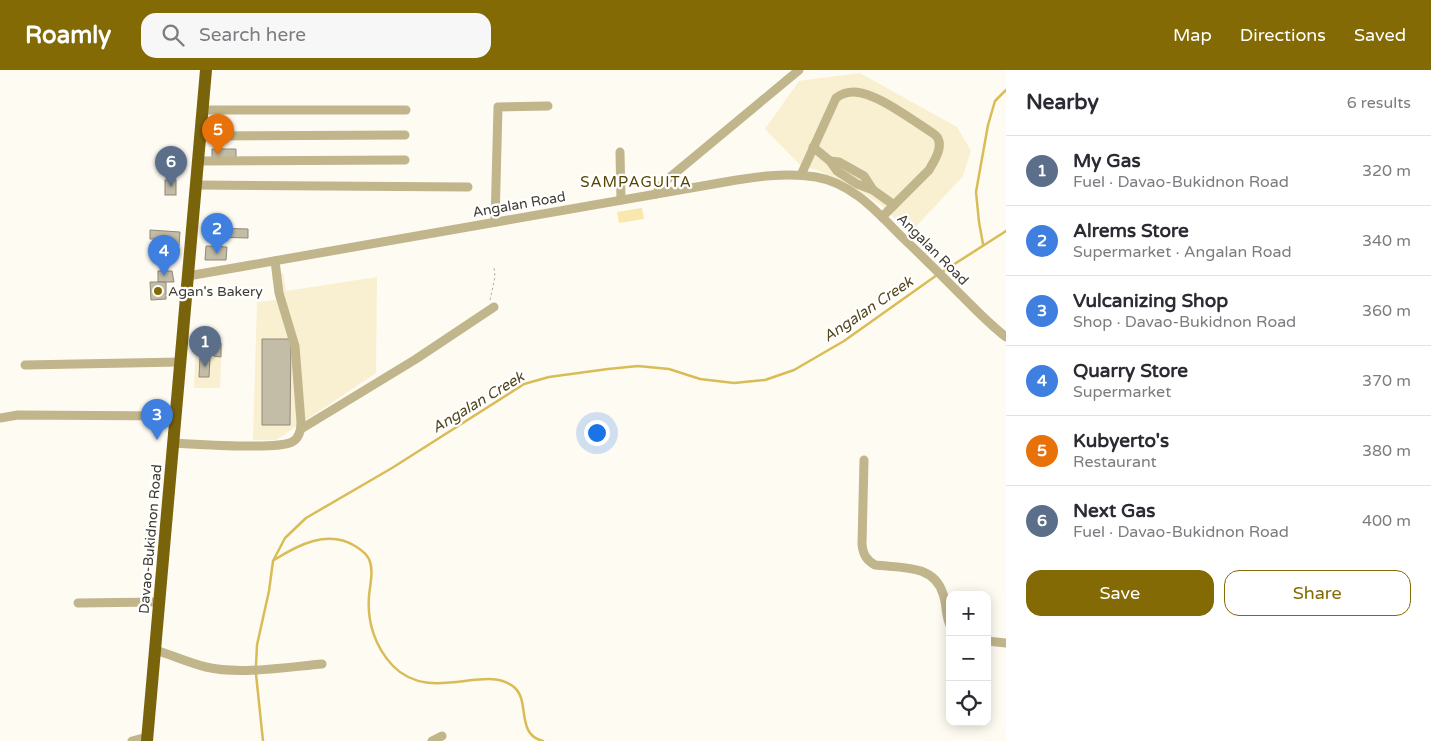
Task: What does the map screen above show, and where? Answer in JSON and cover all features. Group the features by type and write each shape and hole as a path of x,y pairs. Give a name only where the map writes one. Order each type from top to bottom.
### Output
{"highway":[{"name":"Davao-Bukidnon Road","path":"147,739 206,70"}],"street":[{"path":"656,194 658,188 663,183 799,70"},
{"path":"802,175 832,104 841,95 848,92 856,92 876,98 934,134 938,137 940,146 930,170 882,217"},
{"path":"495,222 498,106 548,106"},
{"path":"202,110 406,110"},
{"path":"200,136 405,135"},
{"path":"814,147 830,161 839,162 864,176 873,190 894,206"},
{"path":"620,152 621,200"},
{"path":"198,161 405,160"},
{"name":"Angalan Road","path":"188,276 756,177 802,175 841,184 882,217 981,316 1006,337"},
{"path":"196,185 468,187"},
{"path":"173,443 284,445 292,443 297,439 301,428 295,346 280,293 275,261"},
{"path":"301,428 416,359 494,306"},
{"path":"25,364 180,362"},
{"path":"0,418 18,415 175,416"},
{"path":"864,460 863,553 869,562 875,565 925,572 937,580 944,595 946,608"},
{"path":"78,602 159,602"},
{"path":"991,641 1006,643"},
{"path":"155,650 207,668 228,670 274,669 322,664"},
{"path":"432,741 442,736"},
{"path":"132,741 147,739"}],"path":[{"path":"485,313 493,289 494,266"}],"shaded area":[{"path":"860,73 957,127 971,151 963,176 910,233 882,206 853,186 817,170 800,165 765,129 799,81"},
{"path":"642,208 644,219 619,223 617,212"},
{"path":"283,273 286,291 377,277 376,373 276,440 253,440 257,302 276,300 272,274"},
{"path":"196,342 222,343 220,388 194,388"}],"building":[{"path":"212,149 236,149 236,160 212,159"},
{"path":"165,180 176,180 176,195 165,195"},
{"path":"213,228 248,229 248,238 213,237"},
{"path":"150,230 180,232 179,246 154,244 155,239 150,239"},
{"path":"206,246 227,247 226,260 205,260"},
{"path":"158,271 172,271 174,282 158,282"},
{"path":"150,282 166,282 166,299 151,300"},
{"path":"262,339 291,339 290,425 262,425"},
{"path":"215,343 221,343 221,357 214,356"},
{"path":"200,357 210,357 209,377 199,377"}],"waterway":[{"path":"983,244 976,192 988,125 995,101 1006,90"},
{"name":"Angalan Creek","path":"942,272 1006,231"},
{"name":"Angalan Creek","path":"256,665 257,645 269,591 273,561 285,538 306,518 392,468 524,384 549,377 638,366 669,369 700,379 734,383 765,380 794,370 844,341 937,275"},
{"path":"274,560 303,544 324,539 345,541 359,548 369,559 370,563 369,615 371,625 381,651 393,666 408,677 424,682 441,683 490,679 504,681 515,688 519,694 529,732 535,738 543,741"},
{"name":"Angalan Creek","path":"256,674 263,741"}],"place":[{"name":"Kubyerto's","path":"218,155"},
{"name":"Next Gas","path":"171,187"},
{"name":"Alrems Store","path":"217,254"},
{"name":"Quarry Store","path":"164,276"},
{"name":"Agan's Bakery","path":"158,291"},
{"name":"My Gas","path":"205,367"},
{"name":"Vulcanizing Shop","path":"157,440"}],"district":[{"name":"SAMPAGUITA","path":"636,182"}]}
